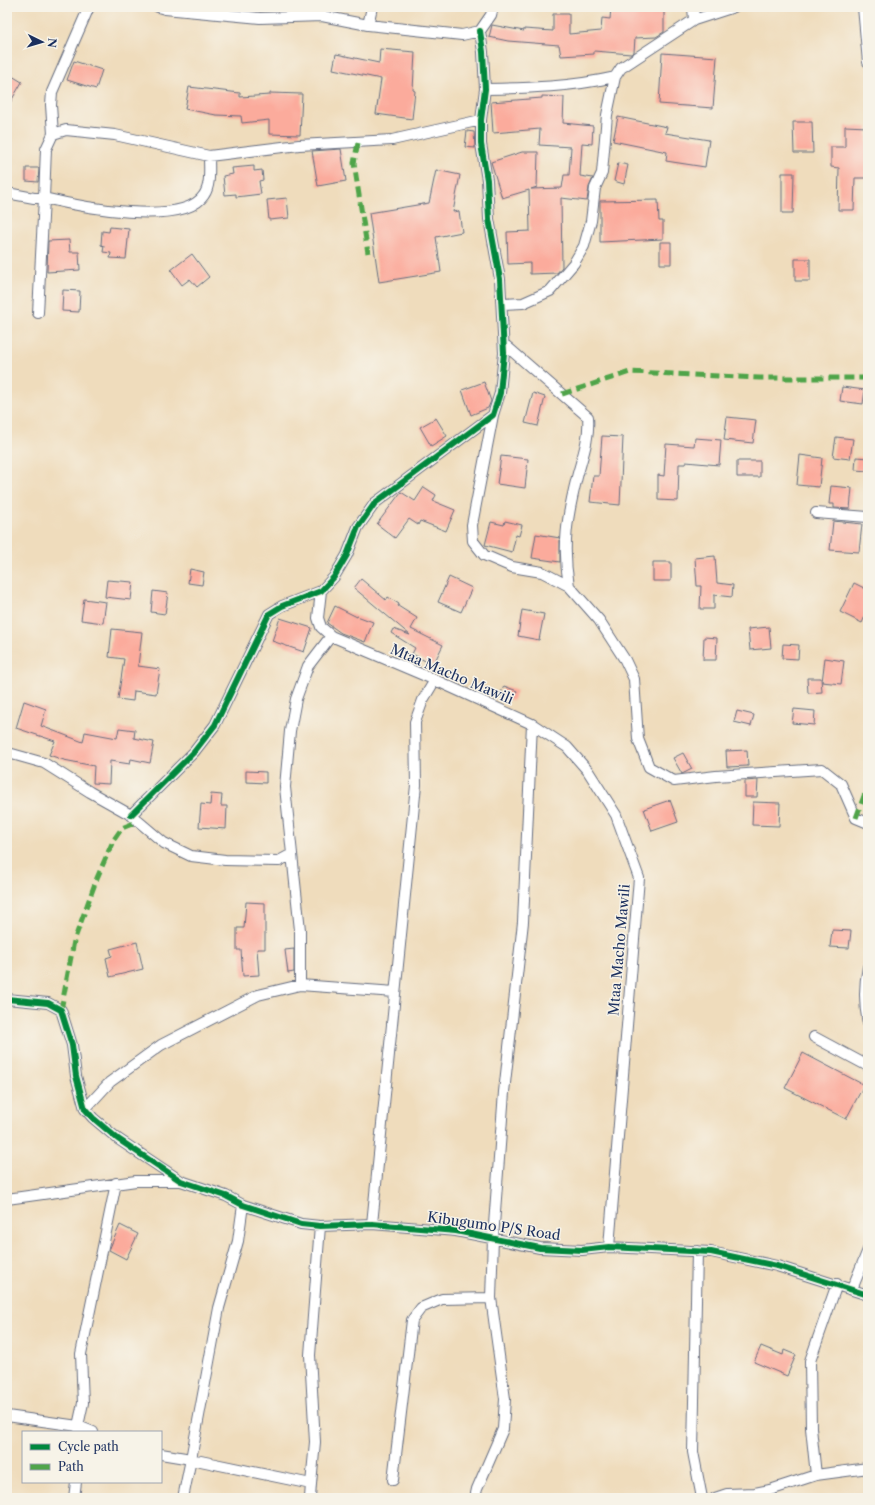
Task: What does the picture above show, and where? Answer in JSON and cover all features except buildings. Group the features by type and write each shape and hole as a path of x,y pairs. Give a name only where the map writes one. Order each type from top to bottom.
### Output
{"street":[{"path":"38,313 46,149 53,134 51,105 52,92 90,7"},
{"path":"158,7 165,9 260,18 322,16 368,25 462,35 480,31"},
{"path":"368,25 372,7"},
{"path":"493,7 491,15 480,31 485,89 481,120 481,144 487,180 489,219 497,259 502,304 504,371 500,393 493,415 472,525 473,541 484,555 512,567 542,572 569,586 599,620 625,660 634,679 638,739 649,767 674,782 716,776 822,769 841,784 856,818 868,823"},
{"path":"693,7 694,20"},
{"path":"502,304 524,303 550,290 562,278 584,246 590,221 595,188 602,173 607,115 615,77 620,68 694,20 734,7"},
{"path":"863,7 868,62"},
{"path":"485,89 586,84 615,77"},
{"path":"53,134 66,130 115,135 209,156 298,145 392,140 481,120"},
{"path":"7,193 34,198 44,198 100,210 175,212 195,205 204,195 208,182 209,156"},
{"path":"504,344 585,412 588,417 589,424 567,521 565,563 569,586"},
{"path":"131,815 194,752 215,725 269,614 282,606 321,591 334,577 347,555 358,527 375,503 493,415"},
{"path":"816,513 868,517"},
{"name":"Mtaa Macho Mawili","path":"321,591 318,618 321,628 331,636 435,680 532,724 568,747 588,772 616,815 639,878 609,1247"},
{"path":"300,985 300,930 285,787 290,731 296,699 308,666 331,636"},
{"path":"372,1224 416,785 416,722 423,700 435,680"},
{"path":"475,1498 477,1488 502,1429 505,1399 491,1298 493,1238 504,1092 523,922 532,724"},
{"path":"7,754 44,763 90,792 131,815 164,843 191,856 225,860 279,861 292,854"},
{"path":"868,967 866,977 865,1005 868,1023"},
{"path":"85,1109 110,1082 160,1045 258,995 300,985 395,992"},
{"name":"Kibugumo P/S Road","path":"7,999 48,1003 61,1010 72,1045 76,1076 85,1109 118,1140 181,1181 226,1196 243,1205 301,1224 320,1226 372,1224 456,1231 540,1248 582,1250 609,1247 711,1252 777,1266 868,1295"},
{"path":"814,1037 868,1066"},
{"path":"7,1199 136,1180 181,1181"},
{"path":"7,1416 79,1429 83,1402 81,1354 116,1183"},
{"path":"183,1498 219,1308 238,1242 243,1205"},
{"path":"310,1498 315,1442 310,1355 320,1226"},
{"path":"852,1289 868,1250"},
{"path":"697,1251 693,1452 702,1498"},
{"path":"816,1475 811,1428 810,1361 837,1284"},
{"path":"393,1480 412,1320 421,1308 442,1299 491,1298"},
{"path":"162,1454 311,1484"},
{"path":"715,1498 727,1494 755,1493 770,1490 816,1475 868,1468"},
{"path":"74,1498 76,1483"}],"marked path":[{"path":"358,143 354,163 368,253"},
{"path":"562,394 630,372 760,378 868,378"},
{"path":"856,818 868,785"},
{"path":"61,1010 74,941 97,878 113,841 122,828 137,822"}],"cycle path":[{"path":"131,815 194,752 215,725 269,614 282,606 321,591 334,577 347,555 358,527 375,503 493,415 500,393 504,353 500,279 489,219 487,180 481,144 481,120 485,89 480,31"},
{"path":"7,999 48,1003 61,1010 72,1045 76,1076 85,1109 93,1118 118,1139 181,1181 226,1196 243,1205 301,1224 320,1226 372,1224 456,1231 540,1248 582,1250 609,1247 711,1252 777,1266 868,1295"}]}
